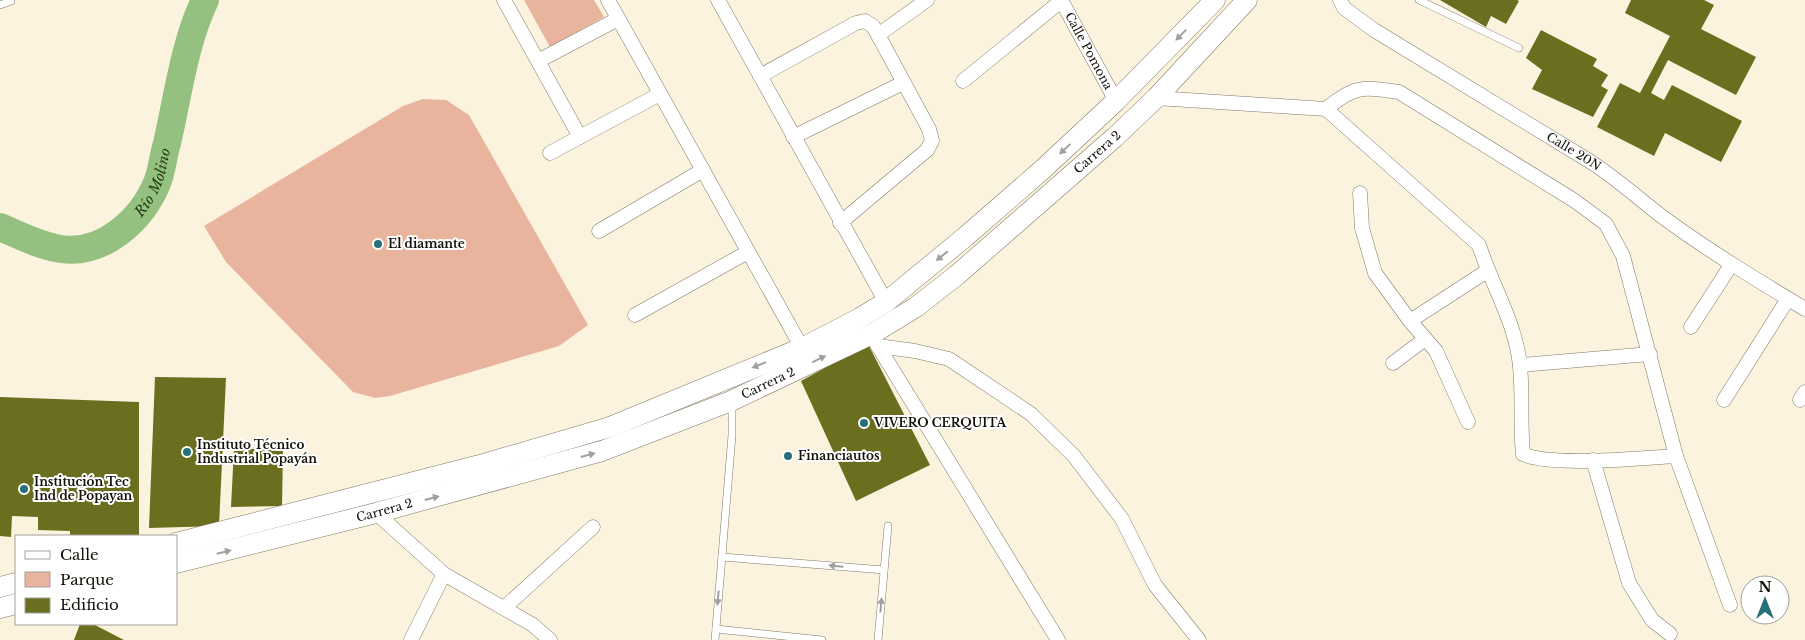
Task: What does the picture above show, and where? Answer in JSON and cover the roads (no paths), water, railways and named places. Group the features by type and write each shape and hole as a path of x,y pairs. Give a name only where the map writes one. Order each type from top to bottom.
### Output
{"main road":[{"name":"Carrera 2","path":"178,541 480,465 610,427 802,348 860,318 886,302 966,237 1042,170 1116,101 1215,0"},
{"name":"Carrera 2","path":"178,563 376,513 602,451 732,401 875,340 957,275 1115,137 1156,98 1248,0"},
{"path":"0,587 15,583"},
{"path":"0,608 15,604"}],"street":[{"path":"504,0 580,137"},
{"path":"608,0 802,348"},
{"path":"718,0 840,223 886,302"},
{"path":"878,35 927,0"},
{"path":"963,81 1061,0"},
{"name":"Calle Pomona","path":"1061,0 1116,101"},
{"name":"Calle 20N","path":"1340,0 1344,8 1374,30 1619,180 1663,217 1731,265 1805,309"},
{"path":"538,61 618,19"},
{"path":"760,76 856,23 865,22 873,26 878,35 929,129 932,141 927,150 840,223"},
{"path":"793,137 903,83"},
{"path":"1326,109 1345,93 1369,88 1398,92 1575,201 1606,224 1623,256 1676,456 1730,605"},
{"path":"550,153 660,94"},
{"path":"1156,98 1326,109 1479,245 1487,270 1507,313 1520,365 1523,454 1532,459 1593,460 1676,456"},
{"path":"599,231 703,170"},
{"path":"1360,193 1362,228 1375,273 1410,321 1436,352 1468,422"},
{"path":"635,315 748,252"},
{"path":"1692,327 1731,265"},
{"path":"1410,321 1487,270"},
{"path":"1724,400 1788,299"},
{"path":"1393,363 1425,339"},
{"path":"875,340 1058,640"},
{"path":"875,340 948,359 1031,414 1074,456 1122,519 1155,585 1199,640"},
{"path":"1520,365 1650,354"},
{"path":"1593,460 1628,583 1652,620 1670,634"},
{"path":"376,513 444,574 534,625 550,640"},
{"path":"504,608 593,527"},
{"path":"411,640 444,574"}],"lane":[{"path":"1420,0 1519,48"},
{"path":"0,5 11,1"},
{"path":"715,640 732,435 732,401"},
{"path":"878,640 888,526"},
{"path":"722,556 884,570"},
{"path":"716,629 822,640"}],"waterway":[{"name":"Río Molino","path":"0,227 45,245 61,249 77,249 91,247 106,241 131,222 150,197 159,178 182,70 192,34 205,0"}],"place":[{"name":"El diamante","path":"378,244"},
{"name":"VIVERO CERQUITA","path":"864,423"},
{"name":"Instituto Técnico Industrial Popayán","path":"187,452"},
{"name":"Financiautos","path":"788,456"},
{"name":"Institución Tec Ind de Popayan","path":"24,489"}]}
